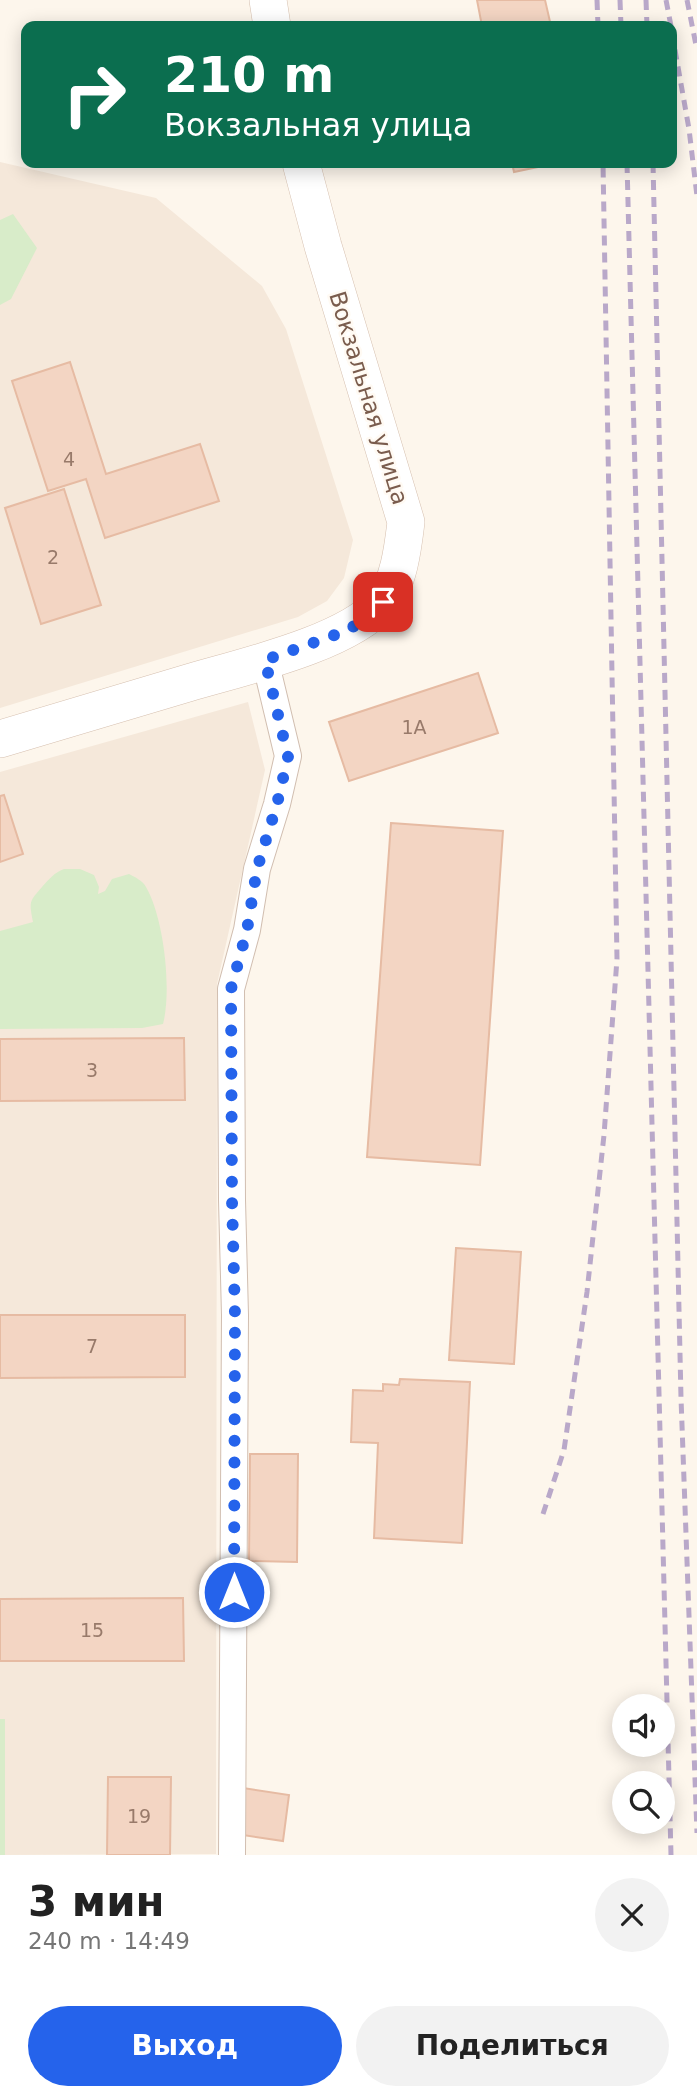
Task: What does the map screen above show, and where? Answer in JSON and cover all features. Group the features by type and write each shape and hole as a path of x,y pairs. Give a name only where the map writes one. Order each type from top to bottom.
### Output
{"main road":[{"path":"268,0 271,21"},
{"name":"Вокзальная улица","path":"0,738 265,660 349,630 383,602 400,565 406,522 302,168"}],"street":[{"path":"232,1855 235,1315 231,989 247,930 257,869 288,757 265,660"}],"shaded area":[{"path":"0,162 156,198 262,286 286,329 353,540 344,578 327,601 298,617 0,708"},
{"path":"248,702 265,770 217,984 216,1854 0,1855 0,772"}],"green space":[{"path":"13,214 37,248 11,299 0,305 0,220"},
{"path":"64,869 80,869 94,875 99,887 98,894 105,891 112,879 129,874 145,885 158,917 165,954 167,993 163,1024 142,1028 0,1029 0,931 33,922 32,899 50,878"},
{"path":"0,1719 5,1719 5,1855 0,1855"}],"building":[{"path":"477,0 545,0 550,21 481,21"},
{"path":"513,168 533,168 514,172"},
{"path":"70,362 106,474 200,444 219,501 105,538 86,479 48,491 12,381"},
{"path":"64,489 101,605 41,624 5,508"},
{"path":"478,673 498,733 349,781 329,722"},
{"path":"4,795 23,854 0,862 0,796"},
{"path":"391,823 503,831 480,1165 367,1157"},
{"path":"184,1038 185,1100 0,1101 0,1039"},
{"path":"456,1248 521,1252 514,1364 449,1360"},
{"path":"0,1315 185,1315 185,1377 0,1378"},
{"path":"400,1379 470,1382 462,1543 374,1538 378,1443 351,1442 353,1390 383,1391 383,1384 399,1385"},
{"path":"250,1454 298,1454 297,1562 249,1561"},
{"path":"183,1598 184,1661 0,1661 0,1599"},
{"path":"108,1777 171,1777 170,1855 107,1855"},
{"path":"243,1788 289,1795 283,1841 236,1834"}],"railway":[{"path":"597,0 598,21"},
{"path":"620,0 621,21"},
{"path":"646,0 647,21"},
{"path":"666,0 670,21"},
{"path":"687,0 697,50"},
{"path":"677,61 697,196"},
{"path":"543,1514 564,1450 587,1292 604,1135 617,959 603,168"},
{"path":"627,168 671,1855"},
{"path":"653,168 681,1398 697,1833"}],"route":[{"path":"234,1592 235,1315 231,989 247,930 257,869 288,757 265,660 349,630 383,602"}]}
